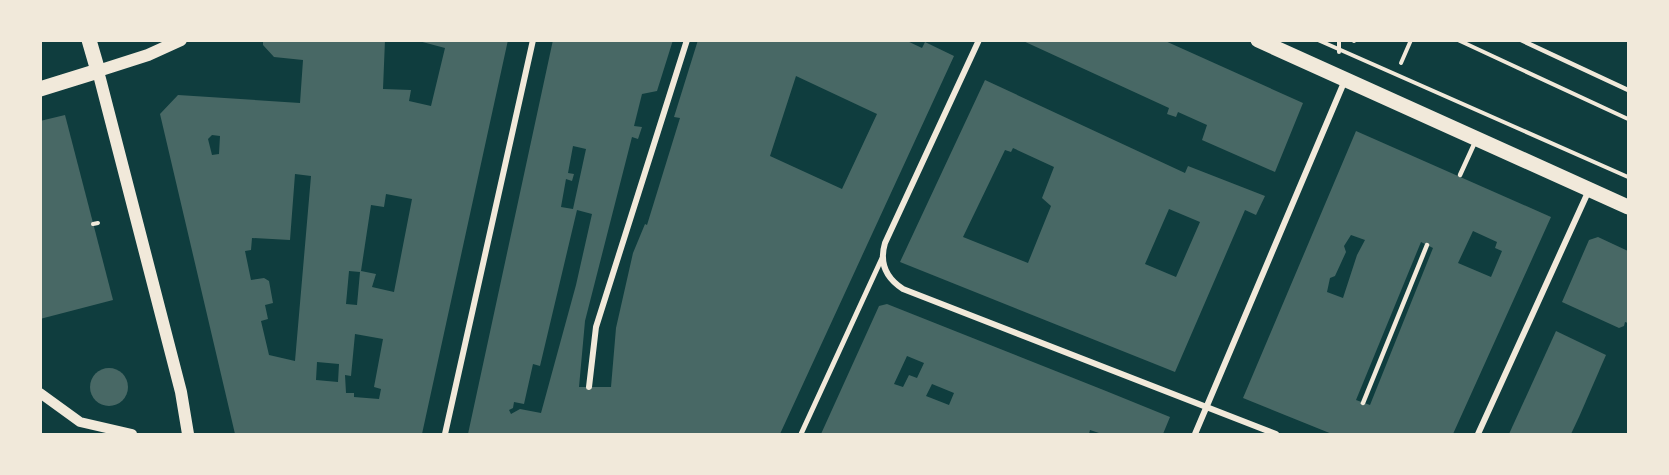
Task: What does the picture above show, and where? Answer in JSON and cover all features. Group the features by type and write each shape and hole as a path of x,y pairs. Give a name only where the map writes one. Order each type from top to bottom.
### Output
{"main road":[{"path":"89,40 181,392 188,435"},
{"path":"40,88 98,71 181,40"},
{"path":"1258,40 1629,207"}],"street":[{"path":"445,435 533,40"},
{"path":"589,387 596,327 687,40"},
{"path":"801,435 882,258 885,243 979,40"},
{"path":"1194,435 1345,80"},
{"path":"1478,435 1589,189"},
{"path":"882,258 889,276 903,289 1207,406 1275,435"},
{"path":"40,393 80,422 132,435"}],"lane":[{"path":"1521,40 1629,90"},
{"path":"1460,175 1476,140"},
{"path":"1363,403 1427,245"}],"path":[{"path":"1318,40 1629,177"},
{"path":"1401,63 1411,40"},
{"path":"1458,40 1629,119"}],"building":[{"path":"263,40 385,40 383,89 411,90 409,101 431,106 445,48 415,40 508,40 422,434 235,434 160,114 178,95 300,103 303,60 274,57 263,45","holes":["212,135 220,136 219,154 212,155 208,139","295,174 311,176 295,361 269,355 261,321 268,319 265,305 273,303 269,281 264,278 251,280 245,251 251,250 252,238 290,240","386,194 412,199 394,292 372,287 376,274 361,271 371,205 384,207","349,271 360,272 357,305 346,304","355,334 383,339 374,387 381,389 379,399 354,397 354,393 346,393 345,375 351,376","317,362 339,364 338,382 316,380"]},
{"path":"553,40 673,40 657,91 642,94 634,126 642,127 638,139 632,137 585,321 579,387 611,387 616,328 633,253 645,224 647,225 680,118 674,117 698,40 905,40 922,48 925,42 954,56 780,434 468,434","holes":["796,76 877,114 842,189 770,156","573,146 586,149 573,209 561,207 566,179 572,181 574,174 568,173","577,210 592,214 576,285 541,413 520,409 511,414 509,410 513,408 514,402 524,404 533,364 540,366"]},
{"path":"1021,40 1163,40 1303,103 1275,172 1202,140 1207,125 1178,112 1176,117 1167,114 1169,108"},
{"path":"985,80 1185,173 1188,166 1265,196 1256,215 1245,210 1175,372 900,262","holes":["1013,148 1054,167 1042,198 1051,206 1028,263 963,237 1005,150 1011,152","1169,209 1200,222 1176,277 1145,264"]},
{"path":"65,115 113,300 40,319 40,121"},
{"path":"1356,131 1551,217 1453,434 1332,434 1243,398","holes":["1473,231 1497,242 1495,248 1502,251 1491,277 1458,263","1351,235 1365,240 1357,255 1343,298 1327,292 1330,278 1335,276 1346,252 1344,246","1421,242 1433,248 1370,405 1356,400"]},
{"path":"1598,237 1628,251 1628,323 1625,322 1624,326 1619,328 1562,302 1589,240"},
{"path":"887,304 1170,417 1163,434 1102,434 1090,430 1089,434 821,434 879,306","holes":["907,356 924,363 917,378 909,375 903,387 894,384","932,384 954,393 949,405 926,396"]},
{"path":"1556,331 1606,355 1579,417 1571,434 1509,434"},
{"path":"109,368 122,374 128,387 122,400 109,406 96,400 90,387 96,374"}]}
